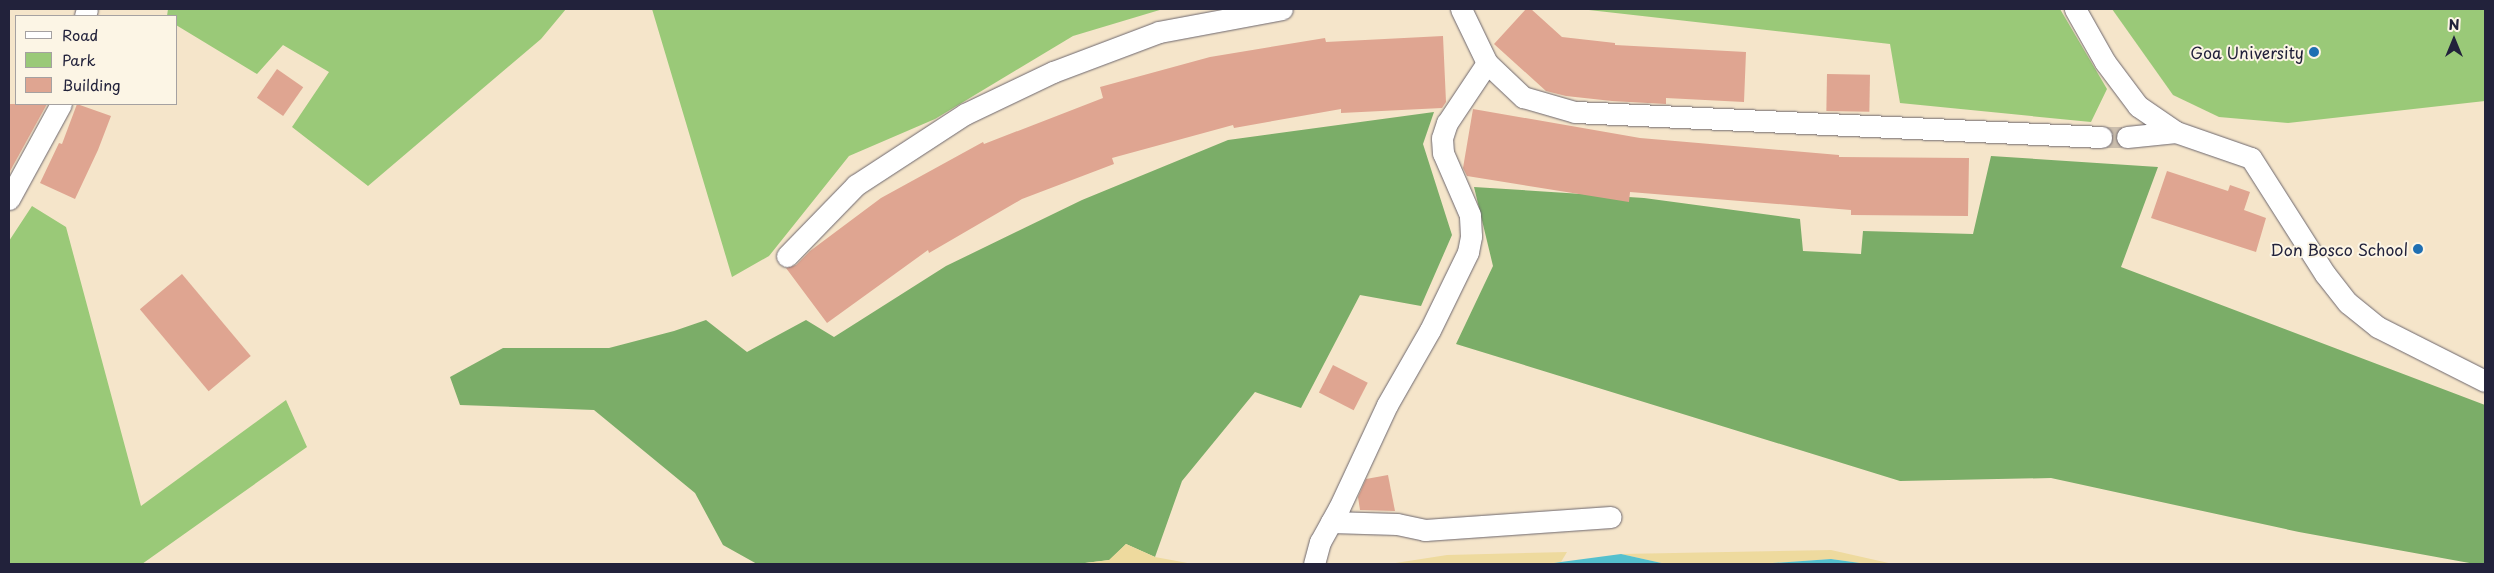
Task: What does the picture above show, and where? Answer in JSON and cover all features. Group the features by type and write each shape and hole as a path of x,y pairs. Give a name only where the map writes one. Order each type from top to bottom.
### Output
{"street":[{"path":"786,256 856,185 965,114 1053,72 1159,32 1282,9"},
{"path":"1461,9 1487,63 1523,97 1575,112 2102,137"},
{"path":"2075,9 2105,62 2138,106 2176,132 2251,158 2325,274 2348,303 2378,327 2485,381"},
{"path":"1314,564 1320,542 1387,405 1430,330 1468,252 1471,236 1470,215 1443,153 1442,138 1446,124 1487,63"},
{"path":"9,199 60,105"},
{"path":"2127,137 2176,132"},
{"path":"1331,522 1397,524 1425,530 1612,517"}],"green space":[{"path":"168,9 566,9 541,39 368,186 292,127 329,72 283,45 257,74 178,26 178,15 167,15"},
{"path":"652,9 1163,9 1073,36 935,119 849,156 769,256 732,277"},
{"path":"1580,9 2060,9 2107,89 2091,122 1900,103 1890,44"},
{"name":"Goa University","path":"2112,9 2485,9 2485,101 2288,123 2219,117 2173,95"},
{"path":"1434,112 1423,144 1452,235 1421,306 1360,295 1301,408 1255,392 1182,481 1155,557 1126,544 1110,560 1077,564 757,564 723,545 695,493 594,410 460,405 450,377 503,348 609,348 674,331 706,320 747,352 806,320 834,337 946,266 1082,200 1228,140"},
{"path":"1991,156 2158,167 2121,267 2485,405 2485,564 2475,564 2299,532 2051,478 1900,481 1456,344 1493,266 1474,187 1644,198 1800,219 1803,251 1861,254 1863,231 1973,234"},
{"path":"32,206 66,227 141,506 286,400 307,447 142,564 9,564 9,241"}],"sand":[{"path":"1126,544 1155,557 1193,564 1077,564 1109,560"},
{"path":"1831,550 1893,564 1867,564 1831,559 1758,564 1666,564 1621,554"},
{"path":"1567,552 1561,562 1547,564 1389,564 1447,555"}],"water":[{"path":"1621,554 1666,564 1547,564 1561,562"},
{"path":"1831,559 1867,564 1758,564"}],"building":[{"path":"1526,9 1531,9 1562,37 1615,43 1615,45 1746,52 1744,102 1666,98 1666,104 1612,101 1566,96 1546,91 1494,44"},
{"path":"1443,36 1446,102 1442,108 1341,113 1341,109 1234,128 1233,125 1112,158 1114,164 1022,199 929,253 928,250 827,323 786,268 796,265 810,251 881,198 983,142 984,144 1103,98 1100,87 1210,57 1325,38 1326,42"},
{"path":"277,69 303,87 283,116 257,98"},
{"path":"1827,74 1870,75 1869,112 1826,111"},
{"path":"9,104 46,105 9,173"},
{"path":"77,105 111,116 98,150 75,199 40,183 59,143 62,144"},
{"path":"1473,109 1640,138 1839,155 1839,157 1969,158 1968,216 1851,215 1851,210 1630,192 1629,202 1467,176 1463,168"},
{"path":"2167,171 2228,191 2230,185 2250,192 2244,210 2266,218 2256,252 2151,218"},
{"path":"182,274 251,356 209,391 140,309"},
{"path":"1333,365 1368,383 1354,410 1319,393"},
{"path":"1388,475 1395,511 1360,510 1358,497 1366,479"}],"tunnel":[{"path":"2101,137 2127,137"}],"place":[{"name":"Goa University","path":"2314,52"},
{"name":"Don Bosco School","path":"2418,249"}]}
